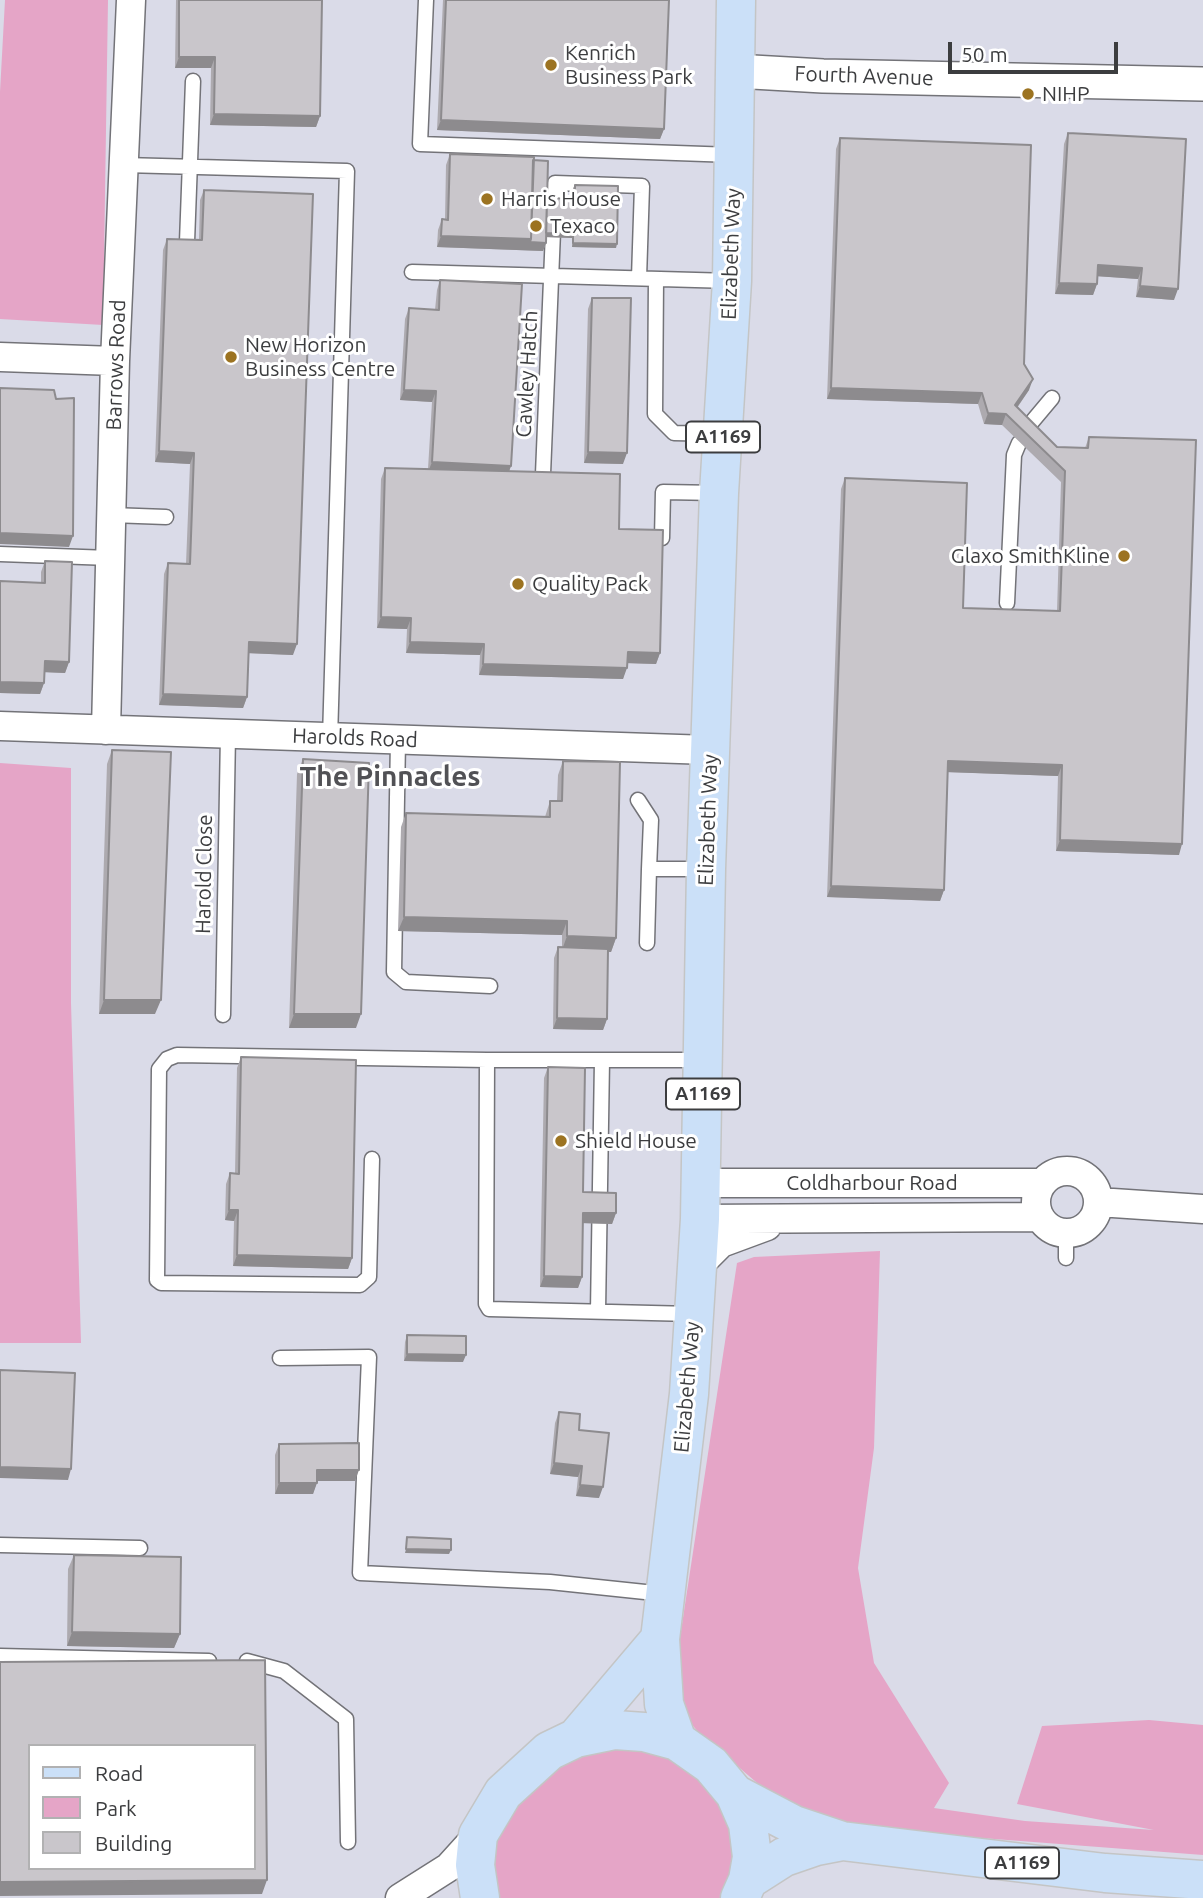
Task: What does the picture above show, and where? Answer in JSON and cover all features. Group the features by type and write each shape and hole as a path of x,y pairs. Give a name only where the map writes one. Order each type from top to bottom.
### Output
{"main road":[{"name":"Elizabeth Way","path":"677,1741 664,1704 660,1639 689,1394 701,1201 705,869 719,493 732,281 736,0"},
{"path":"576,1738 660,1639"},
{"path":"480,1898 475,1865 478,1835 503,1793 549,1751 576,1738 615,1730 644,1732 677,1741 711,1765 735,1794 748,1824 752,1857 744,1889"},
{"name":"A1169","path":"735,1794 794,1825 842,1842 1105,1873 1203,1880"},
{"name":"A1169","path":"744,1889 785,1857 816,1846 842,1842"}],"street":[{"name":"Barrows Road","path":"106,730 115,361 131,0"},
{"name":"Fourth Avenue","path":"735,71 823,76 1203,84"},
{"path":"0,358 115,361"},
{"name":"Harolds Road","path":"0,726 709,750"},
{"name":"Coldharbour Road","path":"701,1201 1042,1184 1056,1173 1075,1172 1092,1183 1098,1202"},
{"path":"1042,1184 1036,1200 1040,1217 1066,1246 1076,1232 1092,1221 1098,1202 1203,1209"},
{"name":"Coldharbour Road","path":"701,1201 801,1218 1040,1217"},
{"name":"Coldharbour Road","path":"697,1267 721,1243 747,1231 801,1218"},
{"path":"400,1898 449,1867 478,1835"}],"lane":[{"path":"426,0 420,144 734,155"},
{"path":"187,242 193,81"},
{"path":"124,165 347,172 330,738"},
{"name":"Cawley Hatch","path":"543,474 555,183 642,186 639,278"},
{"path":"412,272 732,281"},
{"path":"656,279 655,414 674,433 723,434"},
{"path":"1007,603 1014,455 1023,436 1052,398"},
{"path":"662,538 663,492 719,493"},
{"path":"111,515 166,517"},
{"path":"0,554 110,558"},
{"name":"Harold Close","path":"223,1015 228,734"},
{"path":"398,740 394,972 406,982 490,986"},
{"path":"638,800 651,820 647,943"},
{"path":"649,869 705,869"},
{"path":"372,1159 369,1277 360,1285 161,1283 157,1280 159,1069 167,1059 177,1055 191,1055 487,1060 704,1060"},
{"path":"487,1060 486,1304 489,1309 694,1314"},
{"path":"598,1311 601,1060"},
{"path":"280,1358 369,1357 360,1573 550,1582 666,1594"},
{"path":"0,1545 140,1548"},
{"path":"0,1656 229,1661 284,1671 346,1719 348,1842"}],"shaded area":[{"path":"0,0 1203,0 1203,1898 0,1898"}],"green space":[{"path":"5,0 108,0 103,325 0,319 0,92"},
{"path":"0,763 71,768 71,1003 81,1343 0,1343"},
{"path":"880,1251 874,1448 858,1568 874,1663 949,1783 934,1808 1025,1821 1154,1830 1017,1804 1042,1726 1149,1720 1203,1725 1203,1855 864,1829 809,1822 770,1794 699,1733 678,1708 674,1677 737,1263 754,1257"},
{"path":"647,1746 700,1777 729,1810 737,1834 727,1898 496,1898 495,1837 507,1815 556,1769 604,1747"}],"building":[{"path":"179,0 322,0 320,116 214,114 215,57 179,57"},
{"name":"Kenrich Business Park","path":"446,0 669,0 664,129 441,120"},
{"path":"1068,133 1186,139 1178,289 1140,286 1142,268 1098,265 1097,284 1059,283"},
{"name":"Glaxo SmithKline","path":"840,138 1031,145 1024,364 1033,379 1015,405 1057,447 1088,448 1089,437 1196,440 1182,844 1060,840 1062,765 948,761 944,890 831,886 845,478 967,483 963,608 1060,611 1065,471 1006,414 988,413 982,393 831,388"},
{"name":"Harris House","path":"450,154 534,157 531,239 441,236 442,219 448,220"},
{"name":"Texaco","path":"533,160 548,161 546,243 530,242"},
{"name":"Texaco","path":"575,185 618,186 617,244 573,243 573,234 546,233 547,198 575,199"},
{"name":"New Horizon Business Centre","path":"204,190 313,194 297,644 249,642 247,697 163,694 168,563 190,564 194,453 159,451 167,239 202,240"},
{"path":"440,280 522,284 511,466 432,462 436,391 404,390 409,308 439,310"},
{"path":"592,298 631,298 627,453 588,452"},
{"path":"0,388 54,390 56,399 74,398 73,536 0,533"},
{"name":"Quality Pack","path":"385,468 620,474 619,529 663,530 660,653 628,652 627,668 483,664 484,644 410,642 411,618 381,617"},
{"path":"45,561 72,562 69,662 45,661 44,683 0,682 0,581 45,583"},
{"path":"112,750 171,752 161,1000 104,1000"},
{"path":"303,759 369,763 361,1014 294,1014"},
{"path":"563,761 620,762 616,938 567,936 567,921 404,917 406,813 550,817 550,801 562,801"},
{"path":"558,947 608,949 607,1019 557,1018"},
{"path":"241,1057 356,1060 352,1258 237,1255 238,1210 229,1210 230,1173 239,1174"},
{"name":"Shield House","path":"548,1067 585,1068 583,1192 616,1193 616,1213 583,1213 582,1277 544,1276"},
{"path":"407,1335 466,1336 466,1355 407,1354"},
{"path":"0,1370 75,1373 71,1469 0,1467"},
{"path":"559,1412 580,1414 579,1430 609,1433 603,1487 580,1485 582,1466 554,1463"},
{"path":"359,1443 359,1470 317,1470 317,1483 279,1483 279,1444"},
{"path":"407,1537 451,1539 451,1550 406,1549"},
{"path":"74,1555 181,1557 180,1634 72,1632"},
{"path":"265,1660 267,1880 0,1882 0,1662"}],"place":[{"name":"Kenrich Business Park","path":"551,65"},
{"name":"NIHP","path":"1028,94"},
{"name":"Harris House","path":"487,199"},
{"name":"Texaco","path":"536,226"},
{"name":"New Horizon Business Centre","path":"231,357"},
{"name":"Glaxo SmithKline","path":"1124,556"},
{"name":"Quality Pack","path":"518,584"},
{"name":"Shield House","path":"561,1141"}],"district":[{"name":"The Pinnacles","path":"390,777"}]}
